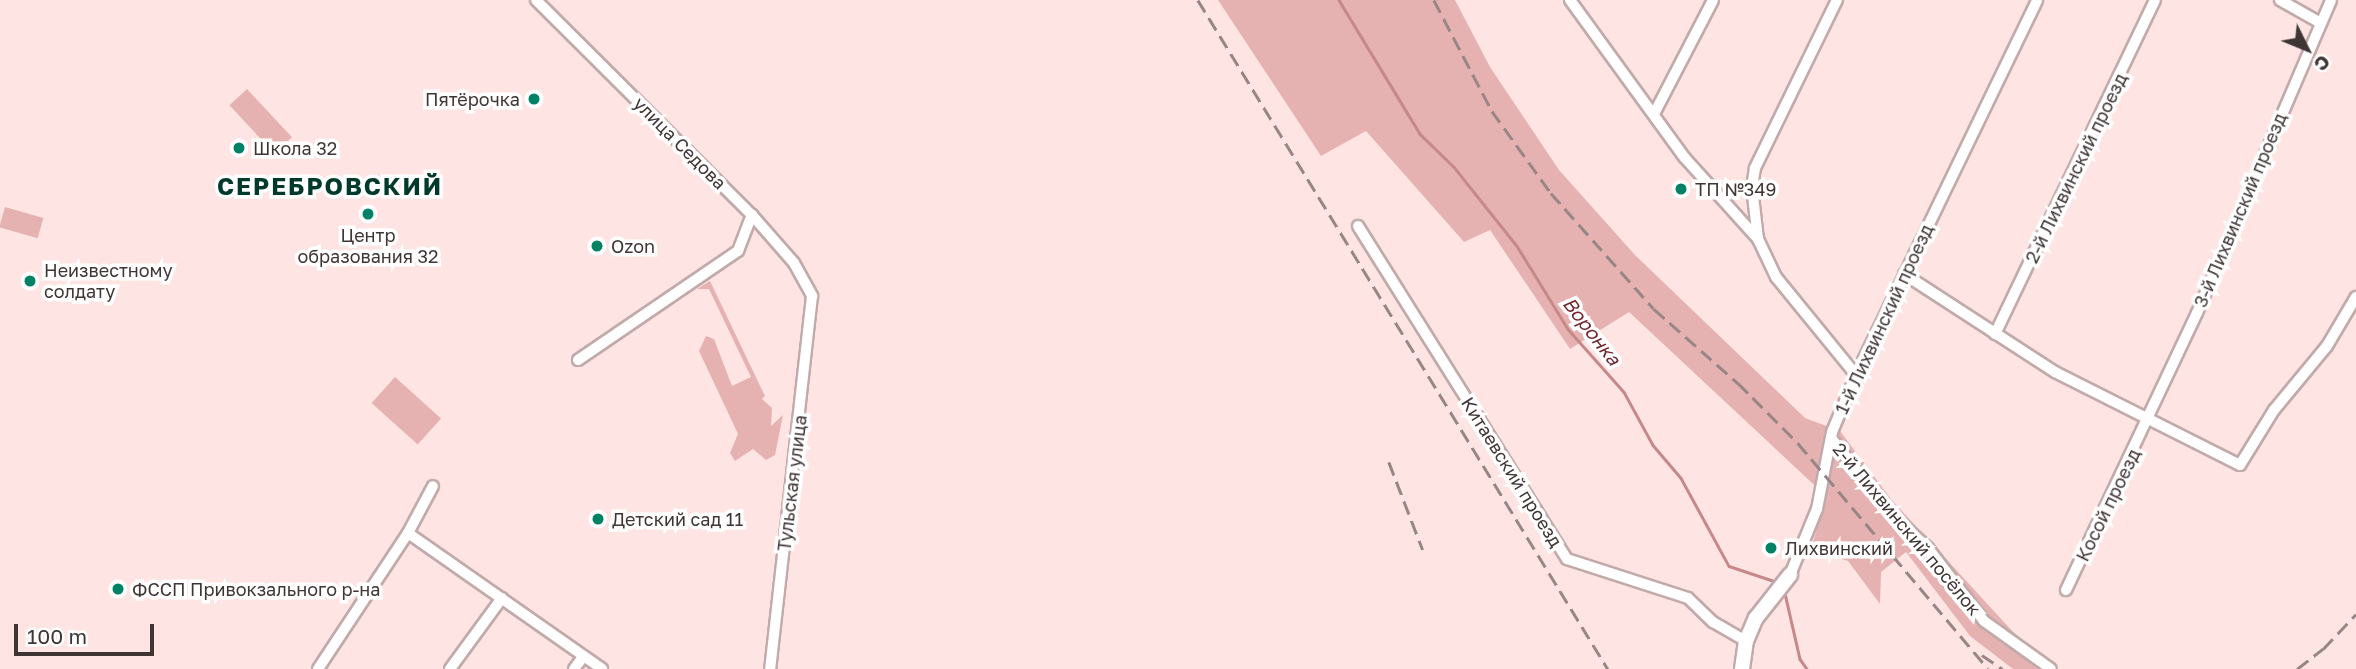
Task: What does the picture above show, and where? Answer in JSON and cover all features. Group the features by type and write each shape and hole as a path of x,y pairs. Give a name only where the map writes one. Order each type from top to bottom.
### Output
{"street":[{"name":"улица Седова","path":"536,0 752,215 794,263 812,296"},
{"path":"1570,0 1696,173 1758,239 1776,277 1856,375"},
{"path":"1758,239 1752,187 1755,167 1837,0"},
{"name":"1-й Лихвинский проезд","path":"1746,641 1756,618 1774,600 1790,575 1817,509 1830,438 1856,375 2037,0"},
{"name":"2-й Лихвинский проезд","path":"1996,334 2155,0"},
{"path":"2280,0 2319,22"},
{"name":"3-й Лихвинский проезд","path":"2148,419 2222,256 2319,22 2331,0"},
{"path":"1654,114 1709,3"},
{"path":"578,360 738,251 752,215"},
{"name":"Китаевский проезд","path":"1358,226 1567,559 1688,598 1713,622 1746,641"},
{"path":"1904,274 2054,372 2240,465 2274,410 2327,346 2356,297"},
{"name":"Тульская улица","path":"770,669 812,296"},
{"name":"Косой проезд","path":"2066,590 2148,419"},
{"name":"2-й Лихвинский посёлок","path":"1830,438 1895,518 1928,548 1984,621 2051,669"},
{"path":"318,669 408,533 433,486"},
{"path":"408,533 602,669"},
{"path":"450,669 502,597"},
{"path":"1742,669 1746,641"},
{"path":"575,669 583,657"}],"shaded area":[{"path":"1218,0 1455,0 1490,67 1559,170 1635,255 1805,418 1840,431 1891,499 2047,669 2013,669 1970,636 1906,552 1881,572 1880,604 1848,561 1811,549 1826,496 1629,312 1570,349 1490,230 1464,242 1366,131 1321,156"},
{"path":"247,89 292,137 274,154 229,105"},
{"path":"5,207 43,218 38,238 0,227"},
{"path":"710,281 765,396 762,399 772,408 771,426 783,415 775,455 766,460 753,449 735,461 730,453 738,434 699,351 706,336 714,339 732,386 751,377 709,289 697,289"},
{"path":"395,377 441,418 418,444 372,403"}],"waterway":[{"name":"Воронка","path":"1339,0 1420,134 1454,167 1517,246 1568,329 1624,392 1653,445 1681,478 1729,566 1777,582"},
{"name":"Воронка","path":"1784,589 1800,659 1807,669"}],"railway":[{"path":"1198,0 1608,669"},
{"path":"1434,0 1492,111 1551,193 1654,309 1738,383 1798,443 1988,669"},
{"path":"1389,462 1423,550"},
{"path":"2297,669 2323,649 2356,614"},
{"path":"1982,655 2003,669"}],"place":[{"name":"Пятёрочка","path":"534,99"},
{"name":"Школа 32","path":"239,148"},
{"name":"ТП №349","path":"1681,189"},
{"name":"Центр образования 32","path":"368,214"},
{"name":"Ozon","path":"597,246"},
{"name":"Неизвестному солдату","path":"30,281"},
{"name":"Детский сад 11","path":"598,519"},
{"name":"Лихвинский","path":"1771,548"},
{"name":"ФССП Привокзального р-на","path":"118,589"}],"district":[{"name":"СЕРЕБРОВСКИЙ","path":"330,186"}]}
